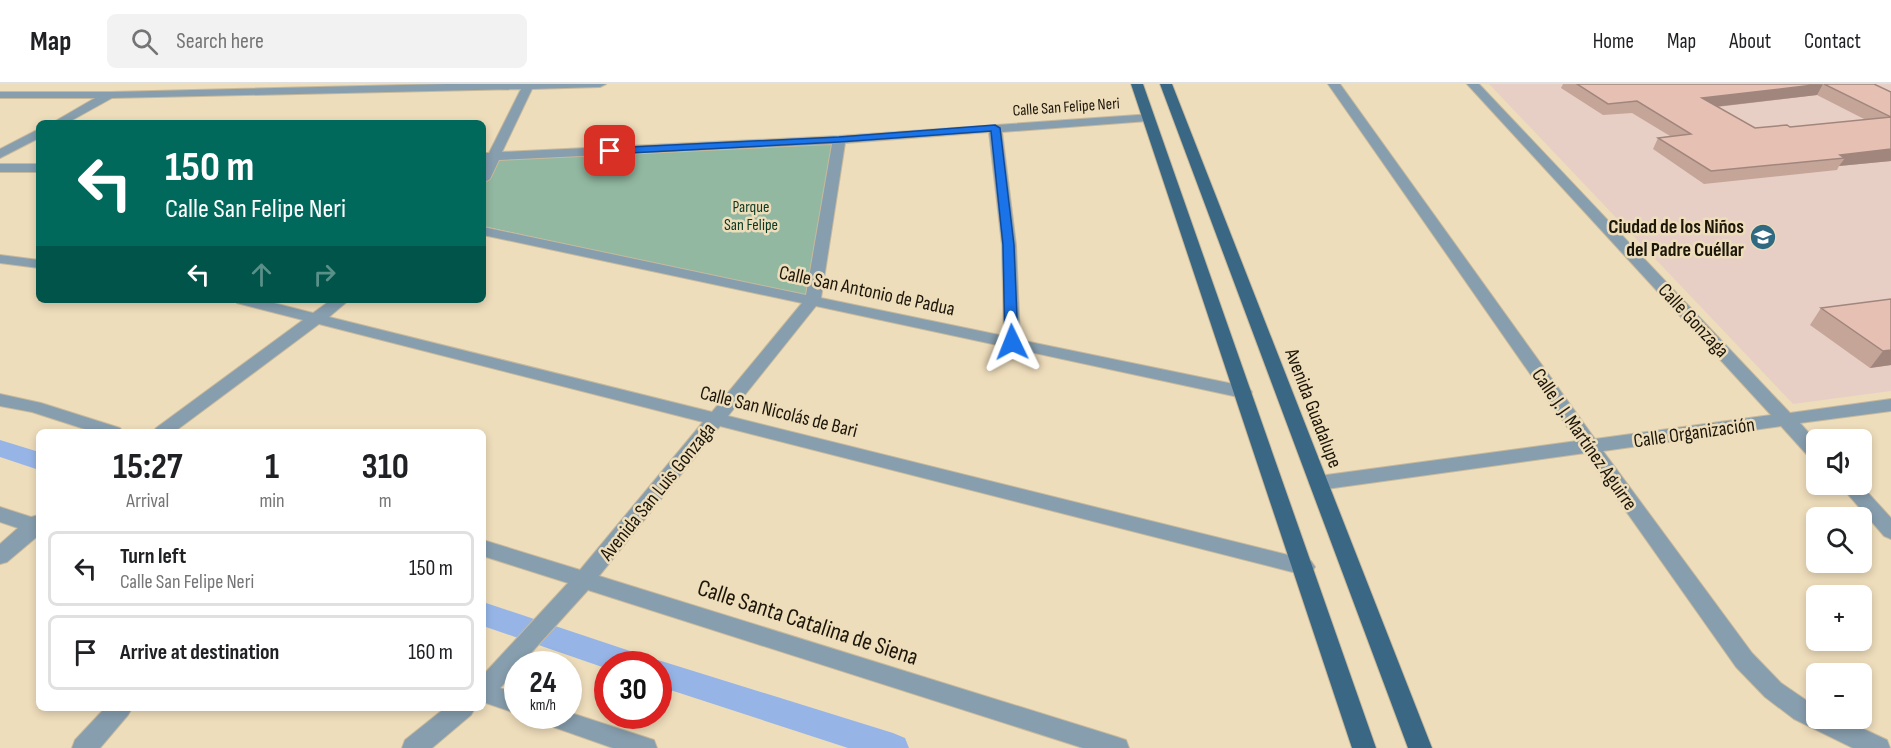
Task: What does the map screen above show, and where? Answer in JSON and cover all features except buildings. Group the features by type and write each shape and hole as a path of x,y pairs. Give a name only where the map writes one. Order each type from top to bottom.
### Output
{"main road":[{"path":"1137,84 1364,748"},
{"name":"Avenida Guadalupe","path":"1166,84 1420,748"}],"street":[{"path":"64,120 130,84"},
{"path":"0,95 111,95 600,84"},
{"name":"Calle J. J. Martínez Aguirre","path":"1335,84 1744,660 1773,690 1802,712 1878,748"},
{"name":"Calle Gonzaga","path":"1473,84 1806,441"},
{"path":"489,157 529,85"},
{"name":"Calle San Felipe Neri","path":"489,157 839,140 1148,117"},
{"path":"995,128 1009,245 1012,342"},
{"path":"0,154 36,135"},
{"path":"813,300 839,140"},
{"path":"0,168 36,168"},
{"name":"Calle San Antonio de Padua","path":"486,232 1243,392"},
{"path":"0,259 36,264"},
{"name":"Avenida San Luis Gonzaga","path":"486,689 584,580 813,300"},
{"name":"Calle San Nicolás de Bari","path":"256,303 1304,567"},
{"path":"166,429 336,303"},
{"path":"0,400 35,407 105,429"},
{"name":"Calle Organización","path":"1319,483 1891,405"},
{"path":"1858,495 1891,531"},
{"path":"0,513 36,526"},
{"path":"0,556 36,527"},
{"name":"Calle Santa Catalina de Siena","path":"486,549 1117,748"},
{"path":"486,693 504,699"},
{"path":"84,748 117,711"},
{"path":"414,748 459,711"},
{"path":"582,727 645,748"}],"shaded area":[{"name":"Ciudad de los Niños del Padre Cuéllar","path":"1489,84 1891,84 1891,391 1793,404"}],"green space":[{"name":"Parque San Felipe","path":"833,143 810,298 486,227 486,178 499,159"}],"waterway":[{"path":"0,448 36,460"},
{"path":"486,615 594,652"},
{"path":"672,677 893,748"}],"place":[{"name":"Ciudad de los Niños del Padre Cuéllar","path":"1763,237"}],"route":[{"path":"610,151 839,140 995,128 1009,245 1012,342"}]}
